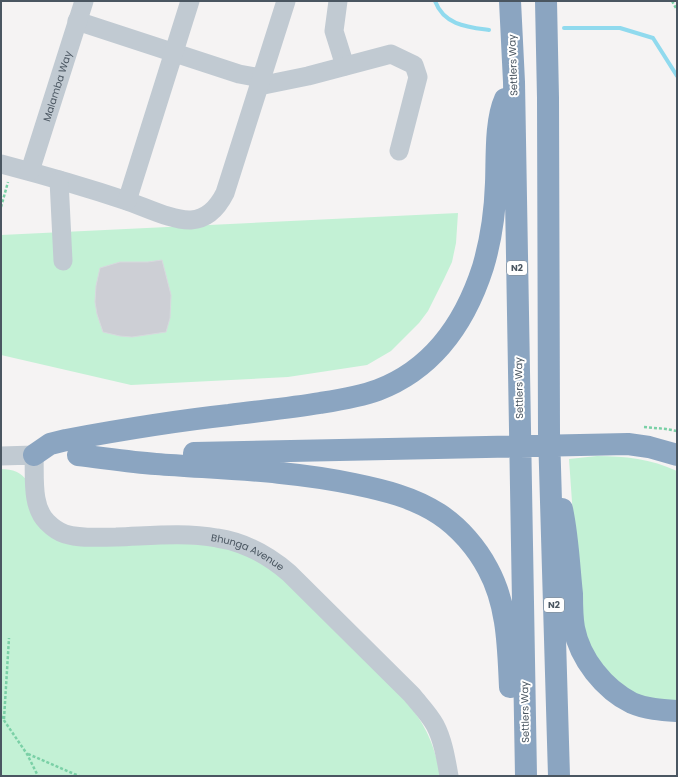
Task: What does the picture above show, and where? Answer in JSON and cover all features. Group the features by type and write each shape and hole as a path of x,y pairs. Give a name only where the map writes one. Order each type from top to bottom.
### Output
{"highway":[{"name":"Settlers Way","path":"510,1 514,74 526,776"},
{"name":"N2","path":"546,1 549,433 559,776"},
{"path":"34,455 50,444 66,440 173,422 303,406 362,395 378,390 397,381 428,360 444,343 458,323 477,284 486,257 495,211 500,119 504,101 514,74"},
{"path":"549,433 567,533 574,628 583,653 595,673 613,690 633,703 658,710 677,711"},
{"path":"34,455 475,448 605,444 628,444 649,447 677,454"},
{"path":"78,455 155,464 221,467 313,476 396,494 439,514 458,530 475,548 489,570 506,620 518,776"}],"street":[{"name":"Malamba Way","path":"30,171 84,1"},
{"path":"127,201 190,1"},
{"path":"338,1 334,31 344,66"},
{"path":"6,165 127,201 183,220 201,218 216,208 225,193 260,81 266,67 281,2"},
{"path":"77,22 173,54 239,74 255,77 260,81 308,76 391,54 414,65 418,77 399,151"},
{"path":"59,180 64,261"},
{"path":"1,456 34,455"},
{"name":"Bhunga Avenue","path":"34,455 35,488 38,505 47,522 64,534 90,538 182,535 217,538 244,544 273,560 289,573 407,690 429,715 436,726 449,776"}],"path":[{"path":"672,1 677,10"},
{"path":"1,207 6,165"},
{"path":"9,638 2,718 27,754 38,776"},
{"path":"27,754 78,776"}],"green space":[{"path":"458,213 456,243 452,262 428,311 419,323 391,351 367,365 288,377 131,385 1,355 1,235"},
{"path":"597,456 638,459 677,471 677,706 639,698 596,663 580,616 569,459"},
{"path":"1,469 16,472 23,476 28,482 35,520 154,542 224,546 268,564 407,702 425,728 436,755 441,776 1,776"}],"building":[{"path":"162,260 171,295 170,318 166,332 132,337 103,332 95,302 96,286 100,268 120,262 148,262"}],"waterway":[{"path":"435,1 439,9 450,20 465,26 489,30"},
{"path":"564,28 620,28 653,38 677,76"}]}
